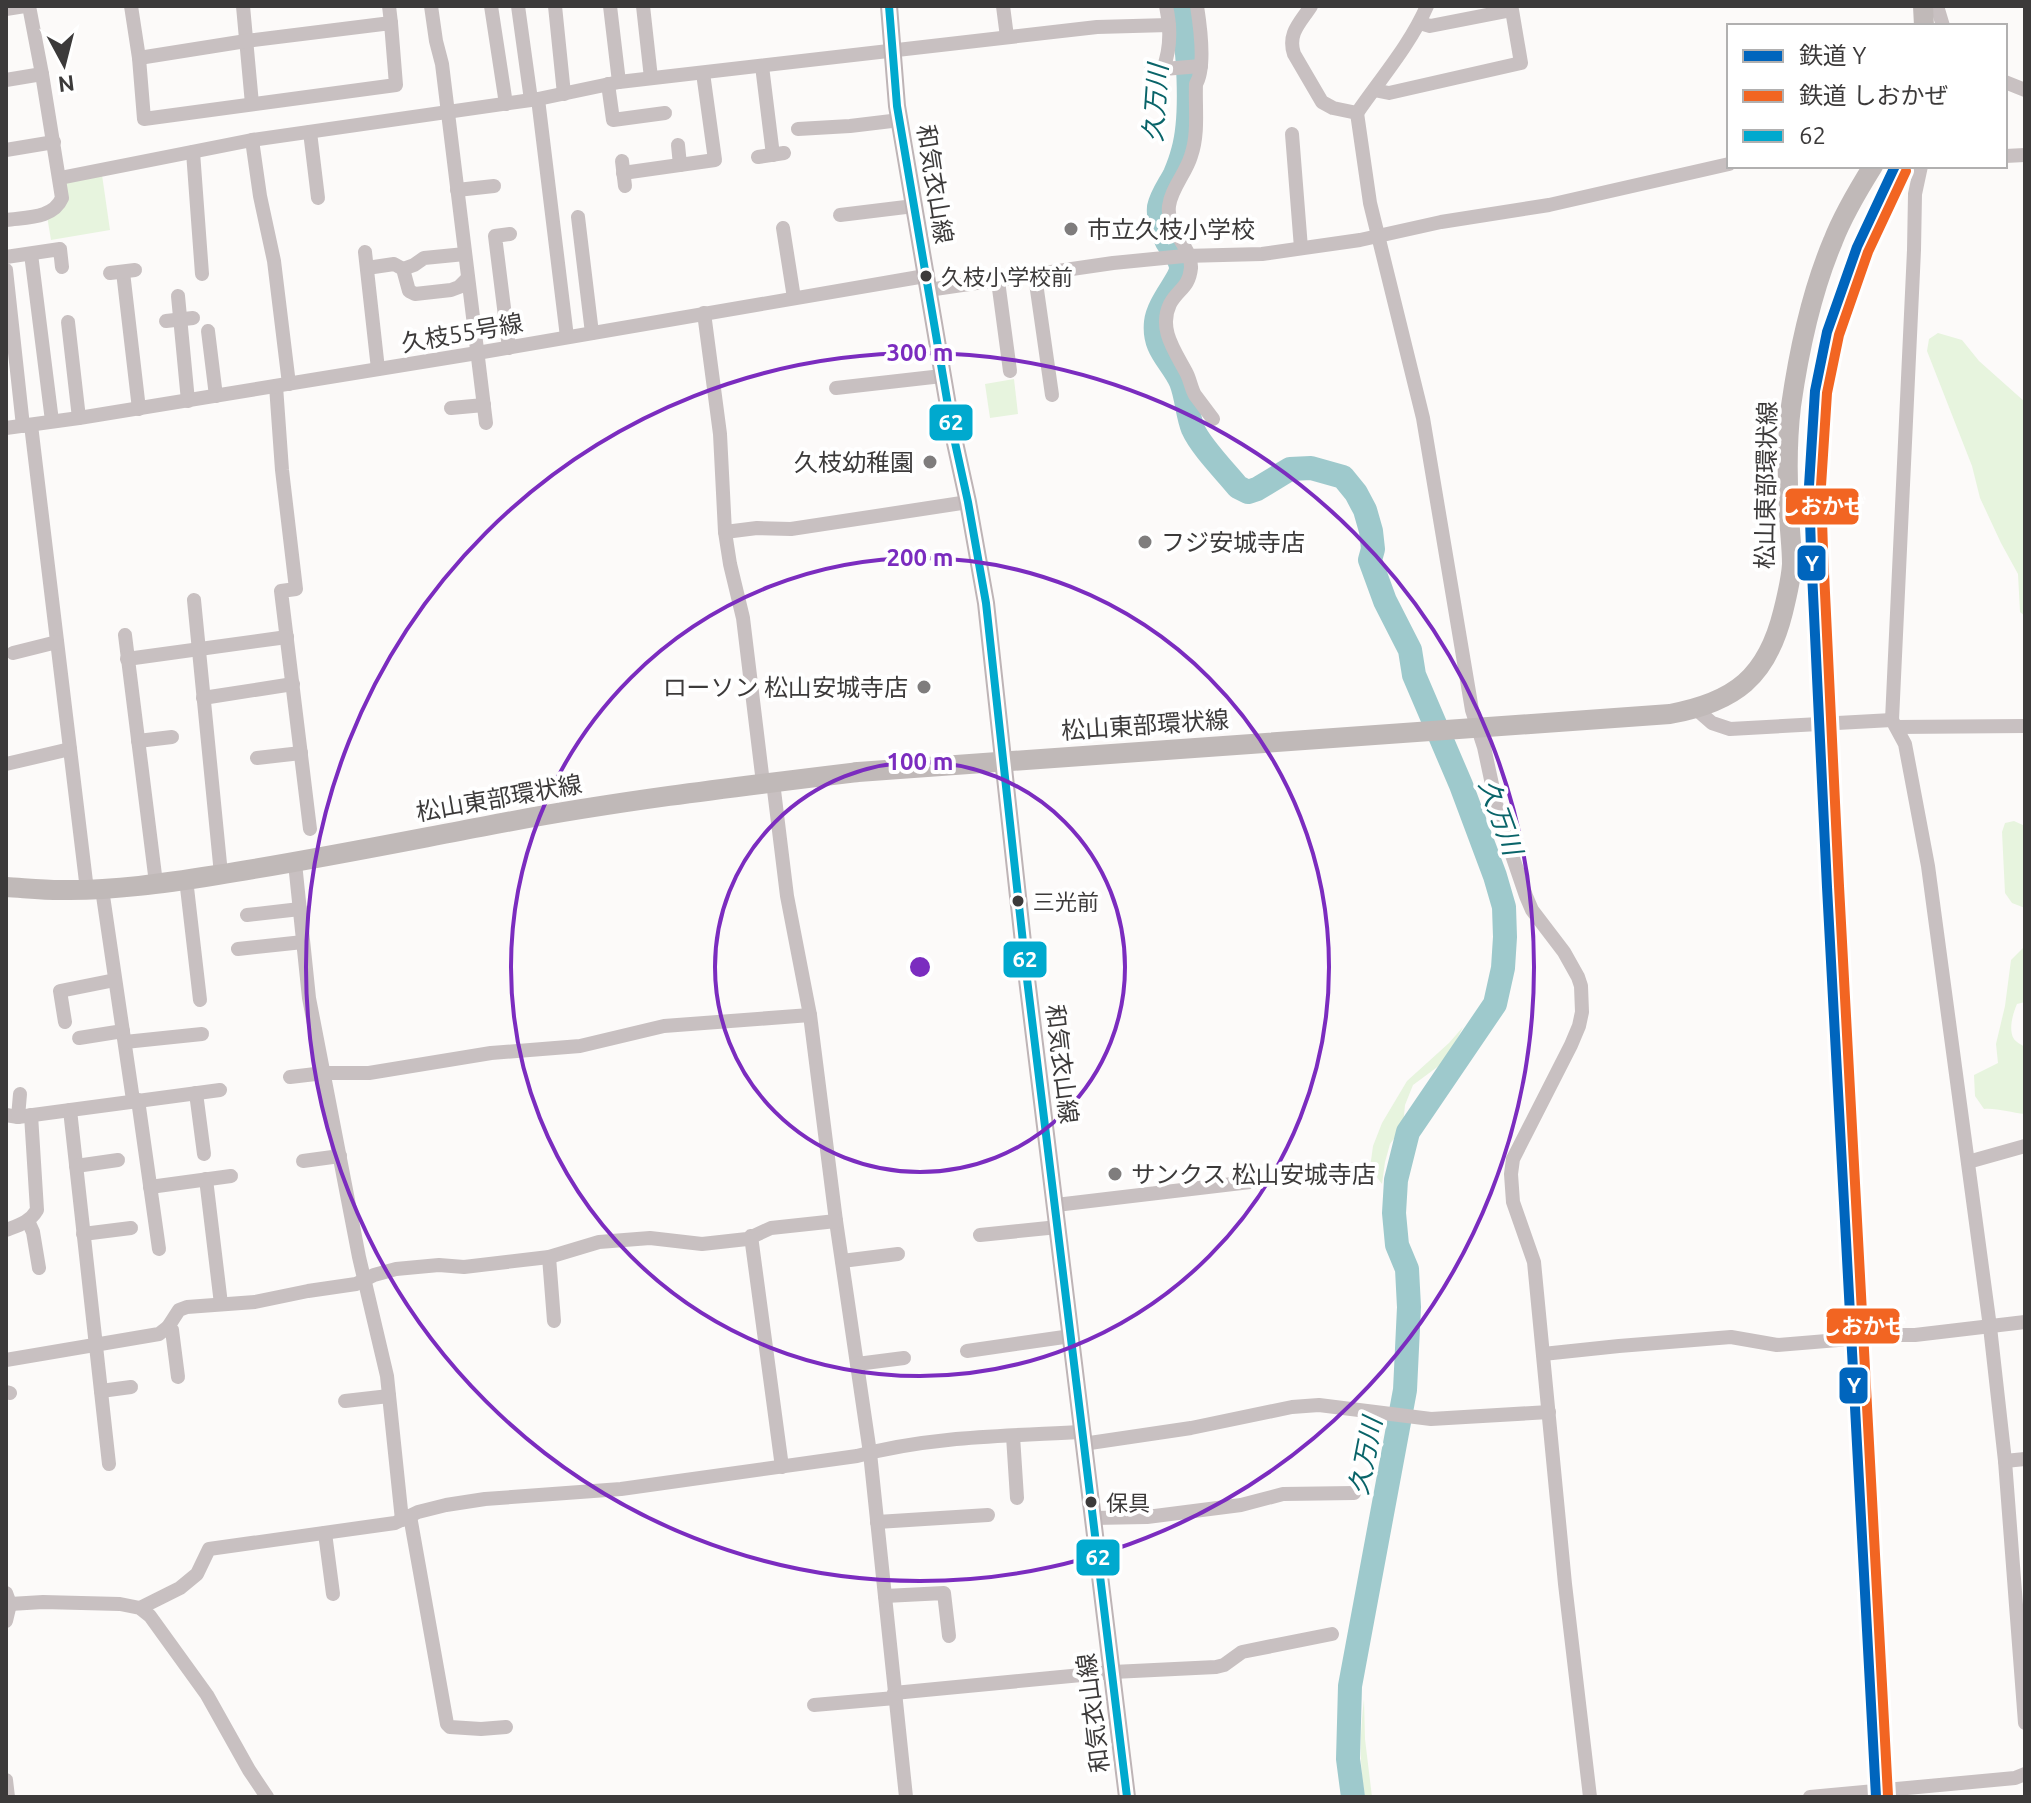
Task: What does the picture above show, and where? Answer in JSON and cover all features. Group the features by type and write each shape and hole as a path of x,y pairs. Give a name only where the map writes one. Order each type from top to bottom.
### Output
{"main road":[{"name":"和気衣山線","path":"889,6 900,120 942,376 986,603 1027,979 1127,1797"},
{"name":"松山東部環状線","path":"6,887 94,889 186,879 295,863 567,811 858,772 1670,714 1696,709 1741,687 1756,672 1777,634 1792,566 1788,446 1796,372 1828,253 1854,197 1872,168"}],"street":[{"path":"6,9 27,6 42,74 62,198 51,213 6,220"},
{"path":"131,6 144,119 396,85 389,6"},
{"path":"243,6 252,104"},
{"path":"431,6 442,64 486,423"},
{"path":"491,6 506,104"},
{"path":"518,6 567,337"},
{"path":"555,6 564,94"},
{"path":"610,6 613,120 656,119"},
{"path":"643,6 651,78"},
{"path":"1003,6 1007,37"},
{"path":"1166,6 1168,54 1161,69 1199,67"},
{"path":"1197,6 1200,77 1196,84 1196,140 1169,208 1181,257 1191,263 1187,285 1171,304 1166,322 1169,341 1189,376 1193,392 1213,419"},
{"path":"1311,6 1291,39 1294,54 1322,102 1333,108 1357,113"},
{"path":"1427,6 1407,45 1357,113 1377,235 1423,418 1472,710 1472,728 1484,747 1499,817 1526,896 1540,922 1573,965 1581,986 1579,1026 1513,1159 1511,1174 1513,1202 1534,1262 1565,1584 1590,1797"},
{"path":"1374,90 1389,93 1521,63 1512,10 1430,26 1420,23"},
{"path":"139,58 391,23"},
{"path":"60,178 252,140 534,100 613,83 1097,27 1169,25"},
{"path":"762,66 772,155"},
{"path":"624,173 715,160 716,121 703,73"},
{"path":"6,80 42,74"},
{"path":"798,129 900,120"},
{"path":"310,132 318,198"},
{"path":"1292,134 1301,248"},
{"path":"252,140 274,261 282,385 282,470 296,589 281,591 310,829"},
{"path":"6,150 54,142"},
{"path":"678,145 680,165"},
{"path":"193,152 202,274"},
{"name":"久枝55号線","path":"6,428 188,401 794,298 927,283 998,281 1113,263 1262,254 1360,240 1441,222 1549,205 1727,164"},
{"path":"1922,168 1915,194 1895,723 1905,744 1928,866 1990,1327 2005,1461 2025,1723"},
{"path":"457,190 494,186"},
{"path":"840,215 914,206"},
{"path":"578,217 592,333"},
{"path":"783,228 794,298"},
{"path":"509,348 495,236 510,234"},
{"path":"6,257 60,249 62,267"},
{"path":"365,252 378,369"},
{"path":"31,254 52,421"},
{"path":"403,269 424,258 465,254"},
{"path":"367,268 394,264 403,269 409,291 415,294 451,290 468,278"},
{"path":"6,270 9,323 27,425 70,749 94,889 115,980 159,1249"},
{"path":"123,272 135,324 139,409"},
{"path":"1035,276 1051,348 1050,395"},
{"path":"998,281 1010,371"},
{"path":"178,296 188,401"},
{"path":"704,313 718,418 725,532 743,618 787,896 810,1015 870,1453 906,1797"},
{"path":"68,322 79,418"},
{"path":"208,331 216,396"},
{"path":"836,388 942,376"},
{"path":"451,408 484,405"},
{"path":"725,532 757,528 791,529 968,502"},
{"path":"194,600 221,874"},
{"path":"125,635 156,883"},
{"path":"127,659 287,637"},
{"path":"13,653 57,642"},
{"path":"203,698 293,684"},
{"path":"1696,709 1712,723 1730,729 1895,723 2025,726"},
{"path":"138,741 172,737"},
{"path":"6,764 70,749"},
{"path":"257,758 301,753"},
{"path":"295,863 309,998 387,1376 406,1518 447,1724 455,1728 506,1727"},
{"path":"186,879 200,1000"},
{"path":"247,915 300,909"},
{"path":"238,949 303,942"},
{"path":"65,1022 60,991 115,980"},
{"path":"290,1077 369,1073 491,1053 580,1046 664,1026 810,1015"},
{"path":"79,1038 202,1034"},
{"path":"19,1116 220,1090"},
{"path":"196,1093 204,1154"},
{"path":"6,1230 28,1221 37,1210 19,1116 20,1094"},
{"path":"70,1110 109,1464"},
{"path":"1968,1162 2025,1146"},
{"path":"303,1161 340,1156"},
{"path":"76,1166 118,1160"},
{"path":"1056,1205 1359,1169"},
{"path":"150,1187 231,1176"},
{"path":"206,1179 221,1304"},
{"path":"28,1221 39,1268"},
{"path":"6,1360 153,1335 164,1331 179,1310 187,1307 255,1302 356,1284 396,1269 439,1265 464,1267 549,1257 599,1242 650,1238 702,1244 747,1239 771,1228 836,1221"},
{"path":"980,1235 1058,1227"},
{"path":"83,1234 131,1228"},
{"path":"751,1236 782,1467"},
{"path":"842,1261 898,1254"},
{"path":"549,1257 554,1321"},
{"path":"1543,1354 1731,1337 1777,1345 1915,1335 2025,1322"},
{"path":"168,1327 172,1330 178,1377"},
{"path":"967,1351 1071,1336"},
{"path":"857,1364 904,1358"},
{"path":"101,1391 131,1387"},
{"path":"345,1401 389,1396"},
{"path":"140,1608 180,1588 197,1574 209,1549 395,1523 446,1505 485,1499 621,1489 965,1438 1082,1438 1191,1428 1292,1407 1319,1405 1431,1419 1549,1412"},
{"path":"1013,1436 1017,1498"},
{"path":"2005,1461 2025,1459"},
{"path":"1093,1518 1147,1517 1253,1503 1283,1494 1354,1493"},
{"path":"877,1522 988,1515"},
{"path":"325,1533 333,1594"},
{"path":"885,1596 944,1593 949,1636"},
{"path":"6,1621 8,1598 120,1604 140,1608 150,1616 207,1695 267,1797"},
{"path":"814,1705 1113,1672 1216,1667 1242,1652 1332,1634"},
{"path":"1810,1797 2015,1778 2025,1774"},
{"path":"6,1780 8,1797"}],"green space":[{"path":"102,175 110,230 51,240 47,216 64,183"},
{"path":"1938,333 1962,340 1979,361 2025,402 2025,616 2020,612 2018,574 1980,498 1972,466 1927,351 1929,339"},
{"path":"1014,379 1018,414 990,418 985,384"},
{"path":"2014,821 2025,826 2025,908 2012,903 2005,893 2002,832 2005,823"},
{"path":"2025,946 2025,1002 2017,1004 2011,1026 2014,1039 2025,1047 2025,1114 1984,1109 1975,1096 1974,1075 1998,1063 1996,1044 2011,960"},
{"path":"1463,1027 1440,1065 1413,1085 1405,1105 1403,1126 1390,1144 1382,1184 1370,1168 1373,1146 1382,1123 1407,1081"},
{"path":"1364,1699 1372,1797 1365,1797 1362,1772"}],"waterway":[{"name":"久万川","path":"1179,6 1187,58 1188,118 1181,157 1159,211 1167,242 1181,268 1158,314 1157,340 1181,382 1197,436 1238,487 1248,492 1290,469 1311,468 1343,477 1356,493 1371,531 1373,549 1370,560 1385,601 1410,650 1414,675 1461,785 1504,907 1503,968 1495,1004 1408,1132 1396,1180 1394,1213 1397,1245 1407,1269 1409,1307 1405,1390 1350,1686 1348,1759 1353,1797"}],"rail line":[{"name":"Y","path":"1876,1797 1827,887 1809,486 1815,391 1827,332 1857,247 1894,168"},
{"name":"しおかぜ","path":"1888,1796 1839,886 1821,486 1827,393 1839,335 1868,252 1906,171"}],"transit line":[{"name":"62","path":"889,6 897,106 952,429 986,603 1027,979 1127,1797"}],"place":[{"name":"市立久枝小学校","path":"1071,229"},
{"name":"久枝小学校前","path":"926,276"},
{"name":"久枝幼稚園","path":"930,462"},
{"name":"フジ安城寺店","path":"1145,542"},
{"name":"ローソン 松山安城寺店","path":"924,687"},
{"name":"三光前","path":"1018,901"},
{"name":"サンクス 松山安城寺店","path":"1115,1174"},
{"name":"保具","path":"1091,1502"}]}
